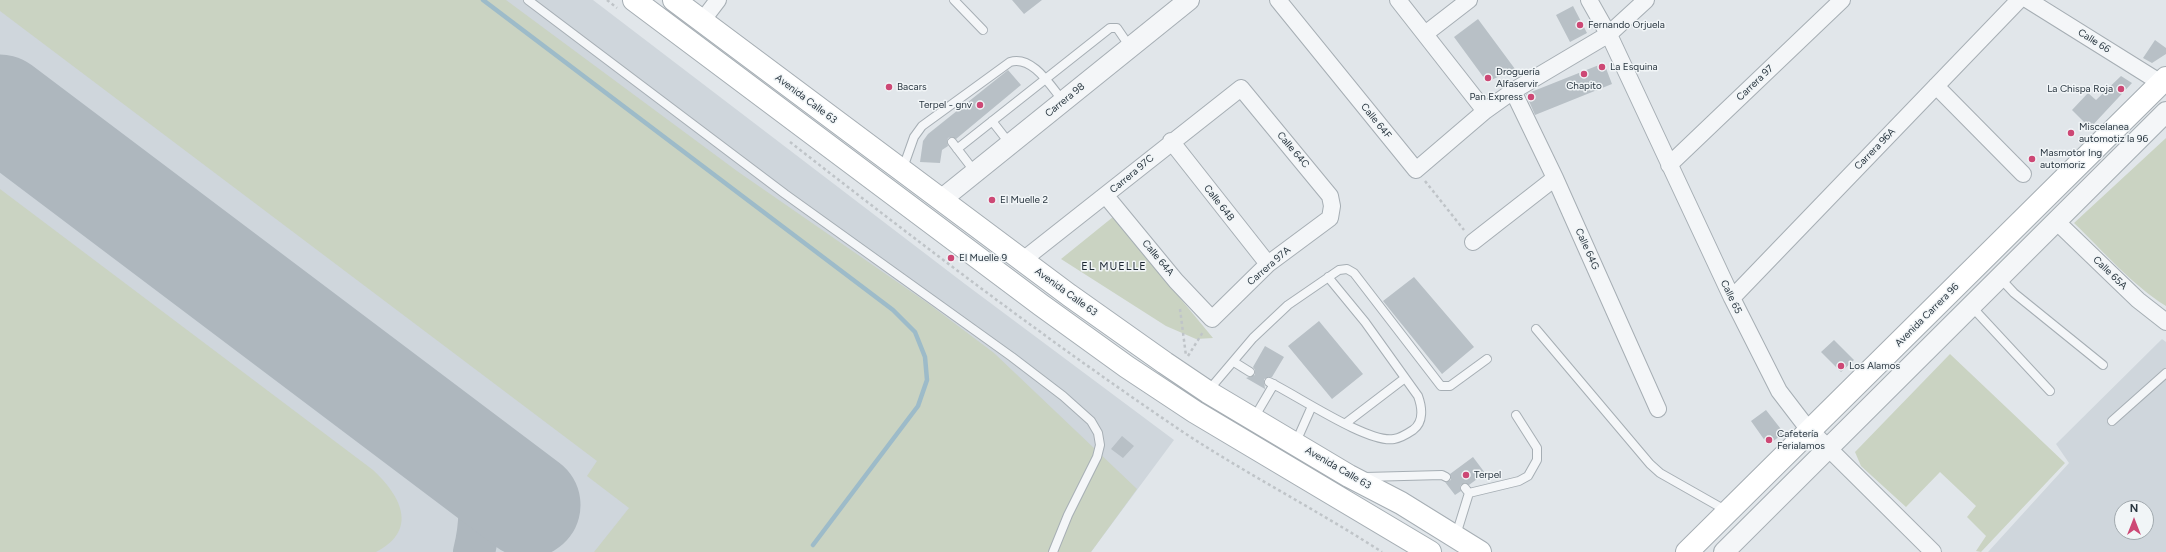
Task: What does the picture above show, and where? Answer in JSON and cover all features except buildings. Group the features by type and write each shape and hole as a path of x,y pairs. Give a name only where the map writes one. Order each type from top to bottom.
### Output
{"main road":[{"path":"634,0 1041,305 1127,367 1194,412 1430,552"},
{"name":"Avenida Calle 63","path":"674,0 1023,260 1208,392 1349,476 1400,503 1480,552"},
{"name":"Avenida Carrera 96","path":"1688,552 1812,431 2163,80"}],"street":[{"path":"702,21 718,0"},
{"name":"Carrera 98","path":"942,199 1189,0"},
{"name":"Calle 64F","path":"1278,0 1416,170"},
{"path":"1398,0 1485,111"},
{"path":"1425,34 1469,0"},
{"name":"Calle 65","path":"1589,0 1609,34 1732,298 1779,391 1805,425 1934,552"},
{"path":"1416,170 1485,111 1513,91 1609,34 1646,0"},
{"name":"Carrera 97","path":"1669,165 1842,0"},
{"name":"Carrera 96A","path":"1732,298 2019,0"},
{"name":"Calle 66","path":"2028,0 2163,80"},
{"path":"1936,86 2023,174"},
{"name":"Carrera 97C","path":"1023,260 1106,196 1171,141 1241,88"},
{"name":"Calle 64C","path":"1241,88 1330,196 1332,206 1330,218"},
{"name":"Calle 64G","path":"1513,91 1555,178 1658,409"},
{"path":"1724,552 2166,112"},
{"name":"Calle 64B","path":"1171,141 1268,264"},
{"path":"1473,242 1555,178"},
{"name":"Calle 64A","path":"1106,196 1176,281 1212,319"},
{"name":"Carrera 97A","path":"1212,319 1268,264 1330,218"},
{"name":"Calle 65A","path":"2056,221 2138,300 2166,322"}],"lane":[{"path":"528,0 785,194 1023,366 1091,421 1098,433 1100,444 1097,457 1068,515 1053,552"},
{"path":"954,0 983,30"},
{"path":"957,149 1110,28 1117,28 1130,48"},
{"path":"902,170 914,137 922,126 1010,62 1017,60 1025,61 1045,78 1063,101"},
{"path":"934,118 939,125"},
{"path":"992,121 1010,144"},
{"path":"952,142 975,172"},
{"path":"1208,392 1215,381 1234,362 1253,338 1288,305 1339,270 1347,269 1354,274 1441,386 1450,386 1487,359"},
{"path":"1254,419 1271,383 1368,435 1383,439 1393,439 1405,436 1415,428 1420,418 1422,407 1418,396 1365,322 1328,277"},
{"path":"1999,277 2014,293 2103,365"},
{"path":"1970,306 2050,391"},
{"path":"1536,329 1650,464 1660,473 1730,512"},
{"path":"1234,362 1250,372"},
{"path":"2112,421 2166,373"},
{"path":"1346,423 1405,378"},
{"path":"1295,443 1312,406"},
{"path":"1455,536 1467,490 1519,481 1528,476 1537,460 1537,448 1516,415"},
{"path":"1349,476 1442,475 1446,477"}],"path":[{"path":"1416,170 1473,242"},
{"path":"1176,281 1186,358 1212,319"}],"shaded area":[{"path":"0,0 593,0 965,284 1174,440 1091,552 0,552"},
{"path":"2162,339 2166,342 2166,552 1988,552 2069,463 2056,444"}],"green space":[{"path":"0,0 506,0 737,171 929,304 994,353 1137,489 1091,552 594,552 629,508 587,476 597,461 0,11"},
{"path":"2166,138 2166,306 2141,288 2074,223"},
{"path":"0,189 373,470 383,480 398,502 401,512 401,523 398,534 389,543 376,552 0,552"},
{"path":"1113,217 1213,338 1196,339 1166,326 1061,259"},
{"path":"1950,354 2065,463 1981,552 1976,551 1986,536 1967,517 1976,506 1940,472 1906,507 1861,466 1855,452"}],"waterway":[{"path":"483,0 893,310 915,332 925,357 927,380 918,406 813,545"}],"taxiway":[{"path":"439,438 464,461 475,481 478,493 479,517 474,552"}],"runway":[{"path":"0,107 528,505"}],"place":[{"name":"Fernando Orjuela","path":"1580,25"},
{"name":"La Esquina","path":"1602,67"},
{"name":"Chapito","path":"1584,74"},
{"name":"Droguería Alfaservir","path":"1488,78"},
{"name":"Bacars","path":"889,87"},
{"name":"La Chispa Roja","path":"2121,89"},
{"name":"Pan Express","path":"1531,97"},
{"name":"Terpel - gnv","path":"980,105"},
{"name":"Miscelanea automotiz la 96","path":"2071,133"},
{"name":"Masmotor Ing automoriz","path":"2032,159"},
{"name":"El Muelle 2","path":"992,200"},
{"name":"El Muelle 9","path":"951,258"},
{"name":"Los Alamos","path":"1841,366"},
{"name":"Cafetería Ferialamos","path":"1769,440"},
{"name":"Terpel","path":"1466,475"}],"district":[{"name":"EL MUELLE","path":"1114,267"}]}
